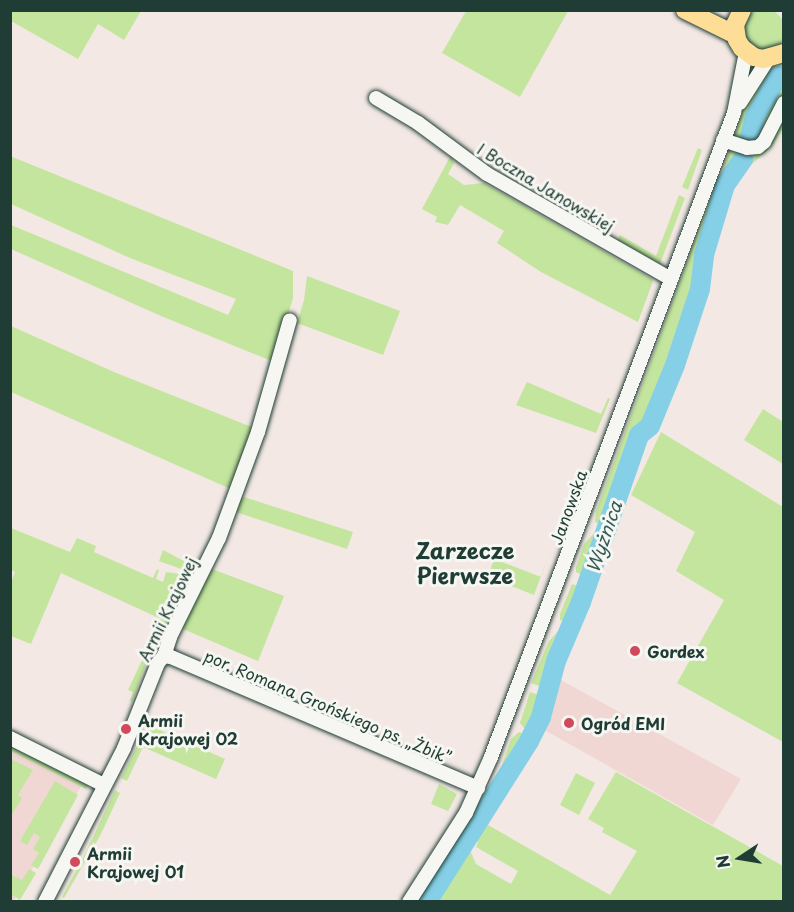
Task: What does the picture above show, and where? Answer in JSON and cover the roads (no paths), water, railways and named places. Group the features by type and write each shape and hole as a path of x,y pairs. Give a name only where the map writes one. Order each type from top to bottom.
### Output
{"main road":[{"path":"685,10 736,35"},
{"path":"742,10 735,25 736,35 746,52 758,59 779,55"}],"street":[{"name":"Janowska","path":"409,902 455,831 478,788 734,112 746,52"},
{"name":"Janowska","path":"734,112 779,55"},
{"name":"I Boczna Janowskiej","path":"376,98 418,123 488,174 671,279"},
{"path":"723,140 747,148 758,147 764,142 783,102"},
{"name":"Armii Krajowej","path":"45,902 137,720 158,663 165,656 169,638 219,538 258,432 290,320"},
{"name":"por. Romana Grońskiego ps. „Żbik”","path":"165,656 478,788"},
{"path":"10,738 104,785"}],"waterway":[{"name":"Wyżnica","path":"750,136 755,117 778,76"},
{"name":"Wyżnica","path":"427,902 529,741 541,717 556,661 581,602 639,435 650,426 675,365 700,289 704,255 725,185 743,159"}],"place":[{"name":"Gordex","path":"635,651"},
{"name":"Ogród EMI","path":"569,723"},
{"name":"Armii Krajowej 02","path":"126,729"},
{"name":"Armii Krajowej 01","path":"75,862"}],"district":[{"name":"Zarzecze Pierwsze","path":"465,562"}]}
